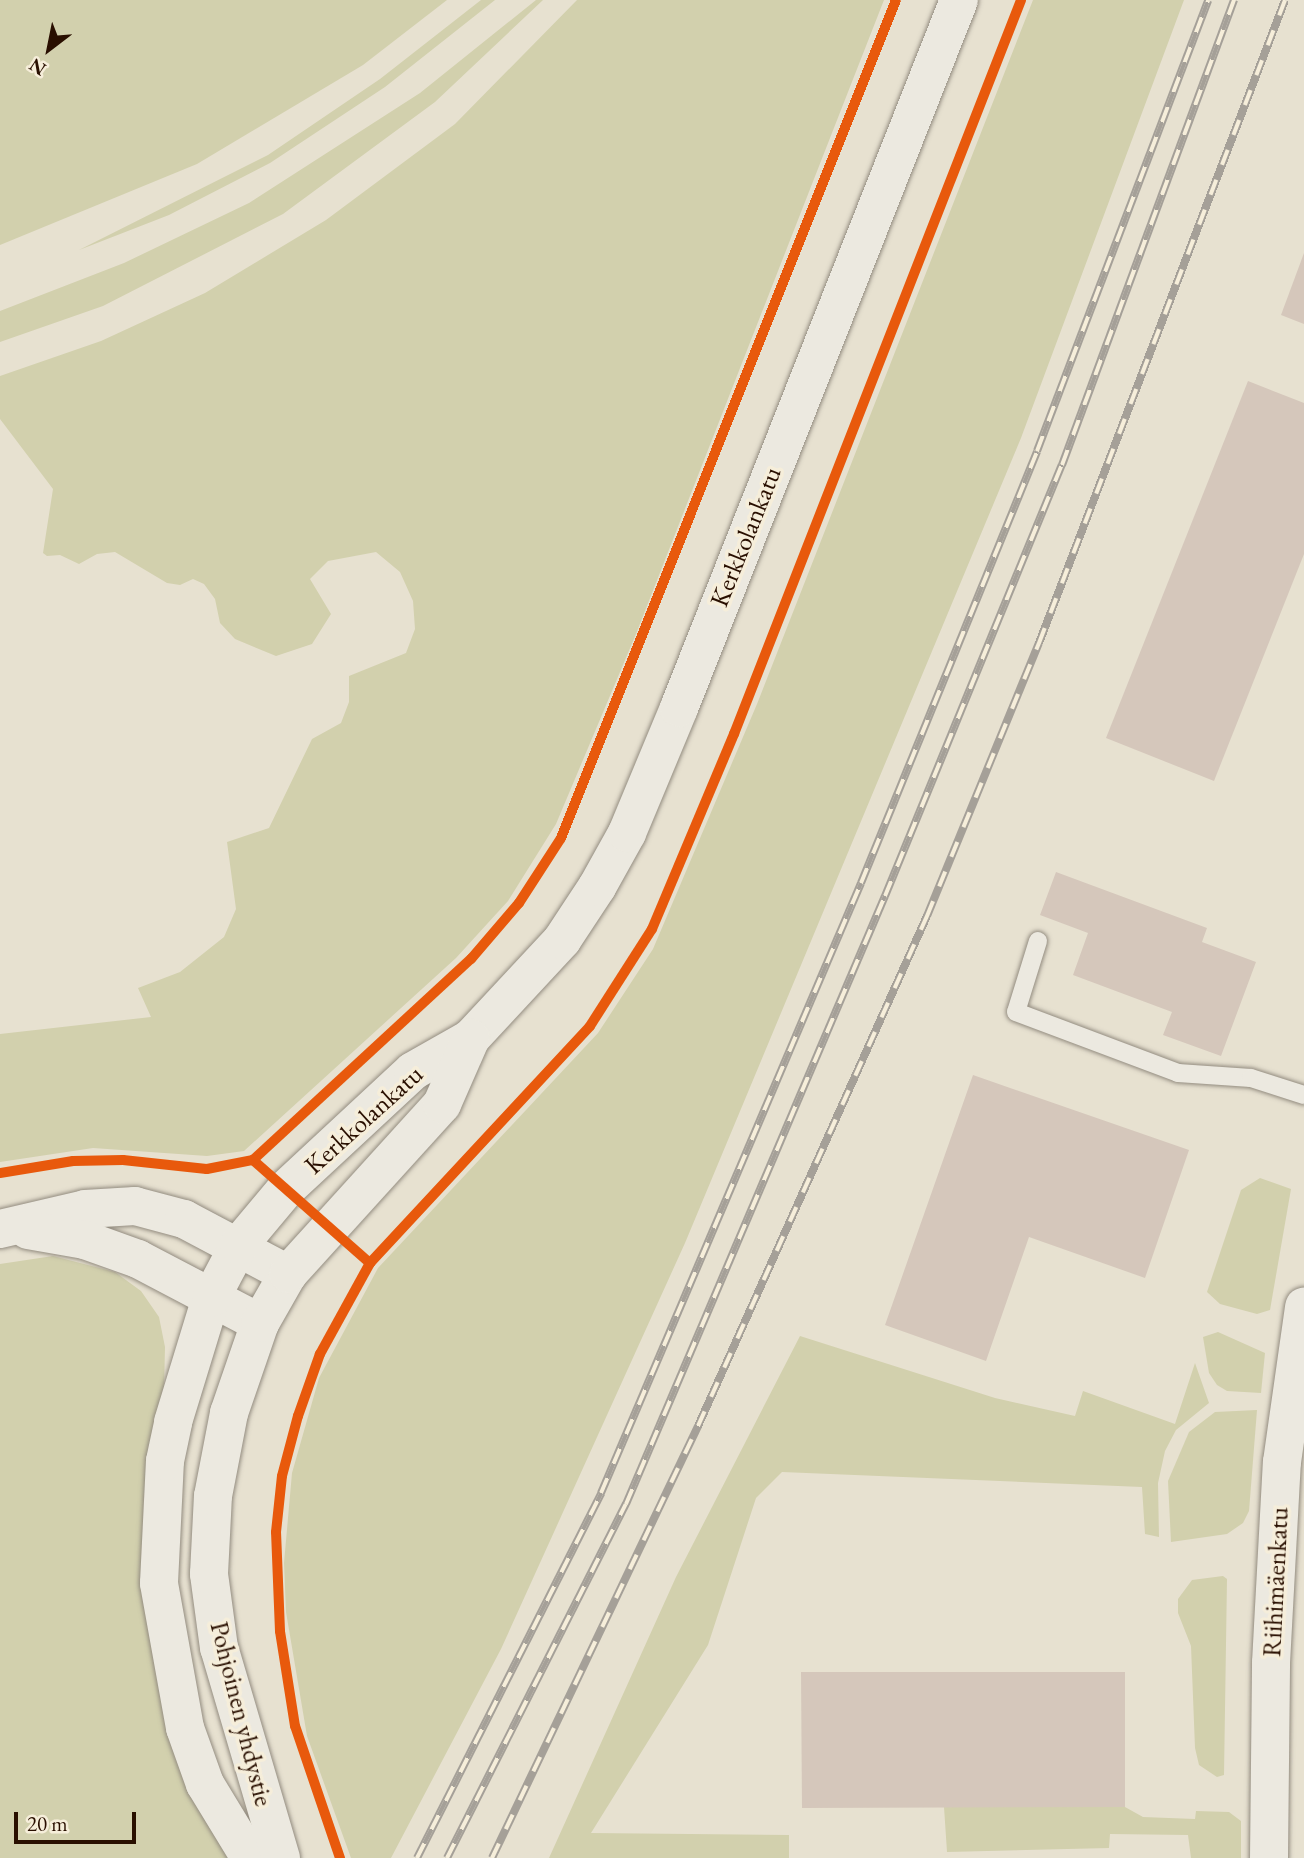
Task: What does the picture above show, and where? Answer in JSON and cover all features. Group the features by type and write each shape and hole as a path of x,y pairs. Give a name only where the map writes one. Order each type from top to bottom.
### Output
{"main road":[{"name":"Kerkkolankatu","path":"211,1298 239,1245 286,1189 413,1071 471,1038 562,940 627,833 959,0"},
{"name":"Kerkkolankatu","path":"260,1323 288,1273 442,1104 471,1038"},
{"path":"6,1228 85,1209 135,1206 184,1219 239,1245 288,1273"},
{"path":"6,1228 85,1240 138,1259 260,1323"},
{"name":"Pohjoinen yhdystie","path":"211,1298 173,1422 165,1461 159,1583 185,1728 205,1784 250,1858"},
{"name":"Riihimäenkatu","path":"1269,1858 1271,1663 1281,1476 1304,1307"},
{"name":"Pohjoinen yhdystie","path":"260,1323 229,1413 213,1496 209,1574 219,1647 281,1858"}],"lane":[{"path":"1038,941 1016,1012 1178,1073 1251,1078 1304,1095"}],"shaded area":[{"path":"0,0 447,0 363,65 197,164 0,245"},
{"path":"481,0 495,0 385,87 270,163 169,215 79,250 268,155 380,79"},
{"path":"536,0 543,0 435,102 283,214 103,306 0,342 0,311 124,263 249,203 420,93"},
{"path":"577,0 884,0 636,634 556,824 508,901 456,958 244,1151 207,1156 93,1148 0,1162 0,1034 151,1017 138,988 180,972 224,937 236,909 227,842 269,828 312,739 341,723 349,702 349,676 406,653 415,629 413,601 400,572 376,552 328,561 310,579 331,614 312,644 276,656 235,639 220,623 215,599 204,584 193,579 180,585 167,583 115,552 97,554 79,564 60,555 47,556 43,553 53,489 0,419 0,376 101,341 205,293 326,220 455,124"},
{"path":"1033,0 1184,0 1021,438 685,1243 501,1649 391,1858 351,1858 307,1736 286,1612 284,1563 292,1473 319,1378 378,1268 598,1033 653,949 757,704"},
{"path":"1260,1178 1291,1189 1270,1310 1257,1314 1220,1304 1207,1292 1241,1190"},
{"path":"53,1256 115,1272 141,1291 159,1317 165,1347 164,1390 144,1520 231,1858 0,1858 0,1264"},
{"path":"1218,1332 1265,1353 1261,1393 1227,1391 1217,1385 1209,1373 1203,1337"},
{"path":"800,1336 995,1398 1075,1416 1083,1391 1175,1424 1195,1363 1209,1403 1176,1430 1165,1451 1158,1483 1159,1537 1145,1534 1142,1487 782,1472 756,1498 708,1645 591,1833 789,1835 789,1858 549,1858 676,1577"},
{"path":"1257,1410 1249,1511 1243,1523 1227,1534 1171,1542 1168,1481 1189,1432 1215,1412"},
{"path":"1223,1576 1227,1579 1224,1775 1217,1777 1199,1765 1195,1748 1191,1646 1178,1613 1178,1599 1192,1580"},
{"path":"944,1807 1125,1807 1143,1817 1195,1819 1196,1811 1229,1812 1241,1821 1241,1858 1191,1858 1188,1835 1110,1834 1109,1848 947,1852"}],"building":[{"path":"1304,253 1304,324 1281,315"},
{"path":"1248,381 1304,403 1304,554 1214,781 1106,738"},
{"path":"1056,872 1207,928 1202,942 1256,962 1221,1056 1163,1035 1172,1012 1073,975 1088,933 1040,915"},
{"path":"973,1075 1189,1150 1145,1278 1029,1237 986,1361 885,1325"},
{"path":"801,1672 1125,1672 1125,1807 802,1808"}],"railway":[{"path":"417,1858 601,1493 861,883 1037,451 1208,0"},
{"path":"447,1858 626,1504 885,896 1062,465 1234,0"},
{"path":"492,1858 698,1426 927,916 1039,643 1285,0"}],"cycle path":[{"path":"253,1160 471,959 519,903 561,838 896,0"},
{"path":"340,1858 295,1726 280,1631 276,1532 282,1476 298,1416 320,1354 370,1263 590,1026 652,929 734,734 1021,0"},
{"path":"0,1173 73,1161 123,1160 207,1169 253,1160 370,1263"}]}
